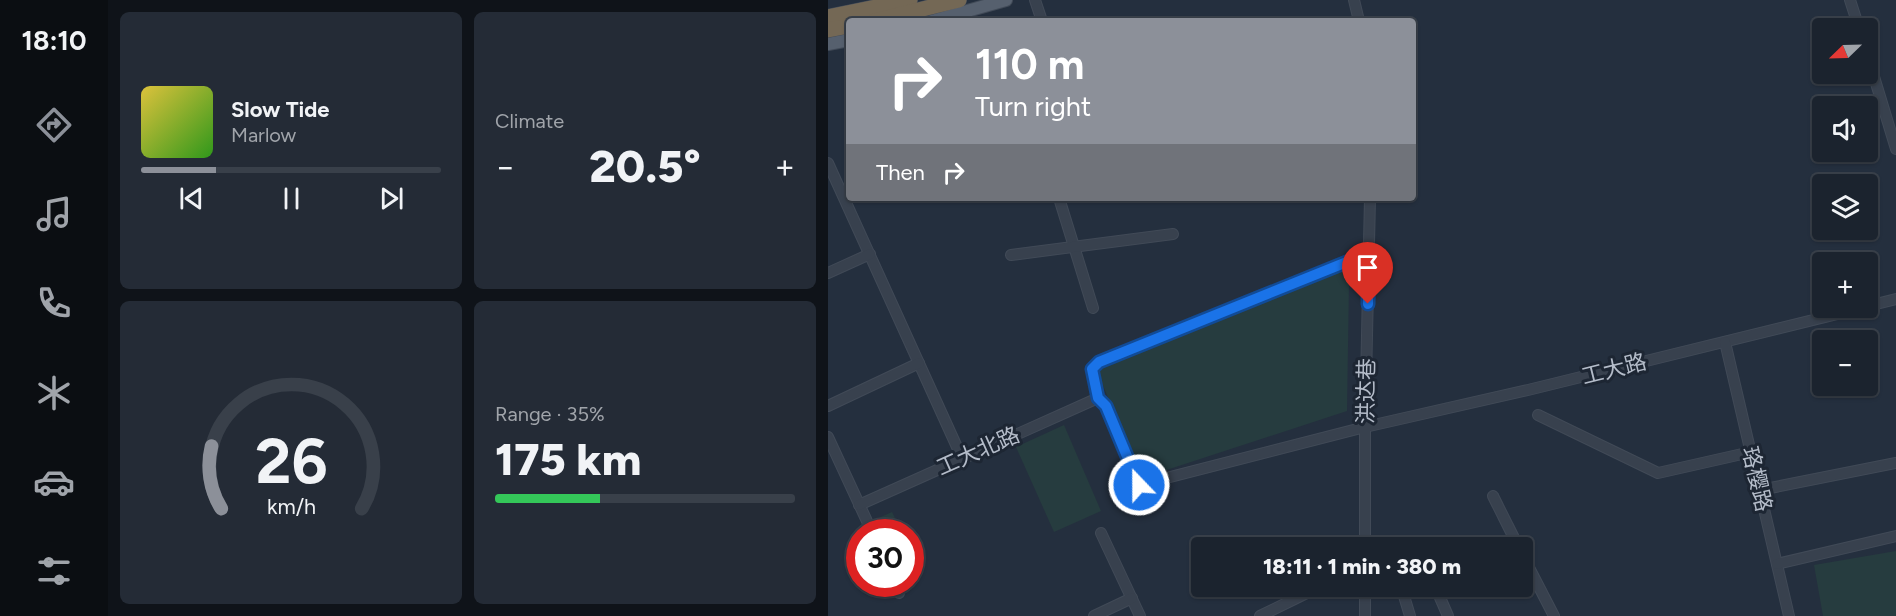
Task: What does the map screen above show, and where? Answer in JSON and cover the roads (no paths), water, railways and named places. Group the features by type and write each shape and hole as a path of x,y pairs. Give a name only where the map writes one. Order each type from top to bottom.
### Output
{"highway":[{"path":"828,9 879,0"},
{"path":"828,17 910,0"},
{"path":"886,18 959,0"},
{"path":"828,30 846,27"}],"main road":[{"path":"943,18 1006,0"},
{"path":"828,44 846,41"}],"street":[{"path":"1035,0 1041,18"},
{"path":"1354,0 1358,18"},
{"path":"1850,0 1856,18"},
{"path":"1876,84 1896,149"},
{"path":"828,164 962,458"},
{"path":"1060,201 1094,309"},
{"name":"洪达巷","path":"1365,537 1370,201"},
{"path":"1011,255 1074,245 1173,234"},
{"path":"1098,398 1092,369 1099,362 1369,253"},
{"path":"828,273 870,254"},
{"path":"1878,304 1896,299"},
{"name":"工大路","path":"1098,398 1106,406 1139,485 1365,427 1528,390 1822,318"},
{"name":"珞樱路","path":"1725,342 1789,616"},
{"path":"828,406 919,363"},
{"name":"工大北路","path":"859,505 1098,398"},
{"path":"1538,415 1658,473 1751,452"},
{"path":"828,437 866,519"},
{"path":"1760,490 1896,463"},
{"path":"1493,496 1514,537"},
{"path":"1101,533 1140,616"},
{"path":"1777,564 1896,536"},
{"path":"1533,575 1554,616"},
{"path":"1260,616 1299,597"},
{"path":"1365,597 1365,616"},
{"path":"1404,597 1410,616"},
{"path":"1440,597 1448,616"},
{"path":"1094,616 1132,598"}]}
